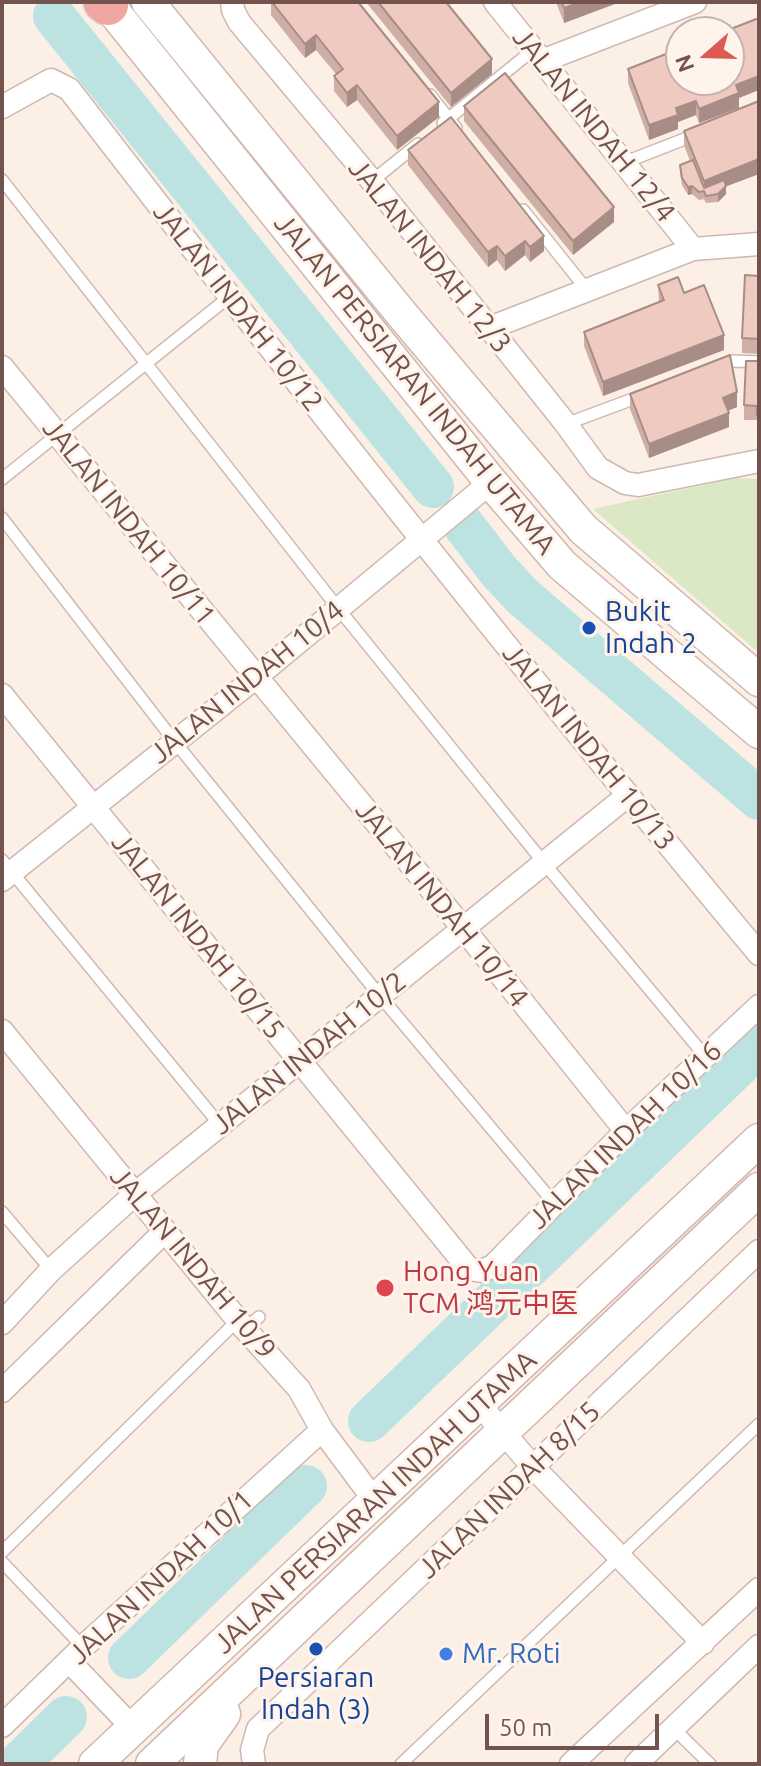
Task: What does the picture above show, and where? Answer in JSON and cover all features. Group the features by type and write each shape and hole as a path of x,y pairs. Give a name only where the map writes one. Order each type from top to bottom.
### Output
{"main road":[{"name":"JALAN PERSIARAN INDAH UTAMA","path":"148,2 400,312 583,529 759,680"},
{"name":"JALAN PERSIARAN INDAH UTAMA","path":"106,3 491,482 562,565 759,732"},
{"path":"400,312 459,405 491,482 540,501 583,529"},
{"name":"JALAN PERSIARAN INDAH UTAMA","path":"95,1764 759,1140"},
{"name":"JALAN PERSIARAN INDAH UTAMA","path":"159,1762 278,1645 759,1189"},
{"path":"118,1764 133,1756 159,1762 159,1726 202,1685 246,1623"},
{"path":"200,1764 202,1745 278,1645"}],"street":[{"name":"JALAN INDAH 12/4","path":"495,2 693,249"},
{"path":"538,55 695,2"},
{"name":"JALAN INDAH 12/3","path":"236,12 598,468 625,483 638,485 759,461"},
{"name":"JALAN INDAH 10/12","path":"2,107 51,80 69,89 229,297 422,538"},
{"path":"487,329 693,249 759,244"},
{"name":"JALAN INDAH 10/11","path":"2,367 255,678"},
{"name":"JALAN INDAH 10/4","path":"5,871 92,808 255,678 491,482"},
{"name":"JALAN INDAH 10/13","path":"422,538 627,796 759,954"},
{"name":"JALAN INDAH 10/14","path":"255,678 463,928 626,1131"},
{"name":"JALAN INDAH 10/15","path":"2,695 461,1262 469,1269 482,1271 493,1266"},
{"name":"JALAN INDAH 10/2","path":"2,1323 51,1270 135,1194 627,796"},
{"name":"JALAN INDAH 10/16","path":"493,1266 626,1131 759,1006"},
{"name":"JALAN INDAH 10/9","path":"2,1031 165,1231 306,1385 322,1430 375,1501"},
{"path":"2,1391 165,1231"},
{"name":"JALAN INDAH 8/15","path":"254,1764 252,1750 258,1729 759,1251"},
{"path":"480,1405 533,1467 703,1643"},
{"name":"JALAN INDAH 10/1","path":"2,1726 76,1654 322,1430"},
{"path":"571,1764 759,1589"},
{"path":"76,1654 132,1727"},
{"path":"636,1764 755,1656"}],"lane":[{"path":"438,128 538,55"},
{"path":"420,84 469,143"},
{"path":"623,163 705,132"},
{"path":"372,181 427,137"},
{"path":"2,180 338,608 705,1056"},
{"path":"518,204 588,290"},
{"path":"2,479 229,297"},
{"path":"705,371 733,361 759,362"},
{"path":"566,424 649,392"},
{"path":"2,518 175,742 380,996 554,1203"},
{"path":"5,871 220,1125"},
{"path":"2,1212 51,1270"},
{"path":"2,1552 247,1322"},
{"path":"401,1764 759,1424"},
{"path":"2,1562 76,1654"},
{"path":"673,1728 710,1764"}],"green space":[{"path":"735,478 759,479 759,653 593,509"}],"building":[{"path":"272,2 358,2 439,102 397,136 357,85 347,93 334,76 343,69 316,35 305,44"},
{"path":"378,2 446,2 492,59 451,93"},
{"path":"562,2 581,2 564,8"},
{"path":"759,18 759,76 745,81 745,23"},
{"path":"665,54 665,96 732,96 699,109 696,101 676,108 678,115 649,125 628,69"},
{"path":"505,73 614,207 573,241 464,106"},
{"path":"759,101 759,159 704,181 684,131"},
{"path":"451,117 544,236 530,247 525,241 505,256 497,246 488,252 408,150"},
{"path":"693,160 704,188 724,180 726,186 718,194 706,196 704,191 688,187 682,178 680,165"},
{"path":"745,275 759,276 759,339 742,338"},
{"path":"678,277 684,293 704,285 724,335 603,382 584,332 664,300 658,285"},
{"path":"730,355 737,392 723,398 729,413 649,444 630,394"},
{"path":"746,361 759,361 759,415 757,406 744,405"}],"waterway":[{"path":"54,16 433,487"},
{"path":"462,523 522,596 759,799"},
{"path":"369,1421 759,1046"},
{"path":"129,1658 306,1486"},
{"path":"18,1764 66,1717"}],"place":[{"name":"Bukit Indah 2","path":"589,628"},
{"name":"Hong Yuan TCM 鸿元中医","path":"385,1288"},
{"name":"Persiaran Indah (3)","path":"316,1649"},
{"name":"Mr. Roti","path":"446,1654"}]}
